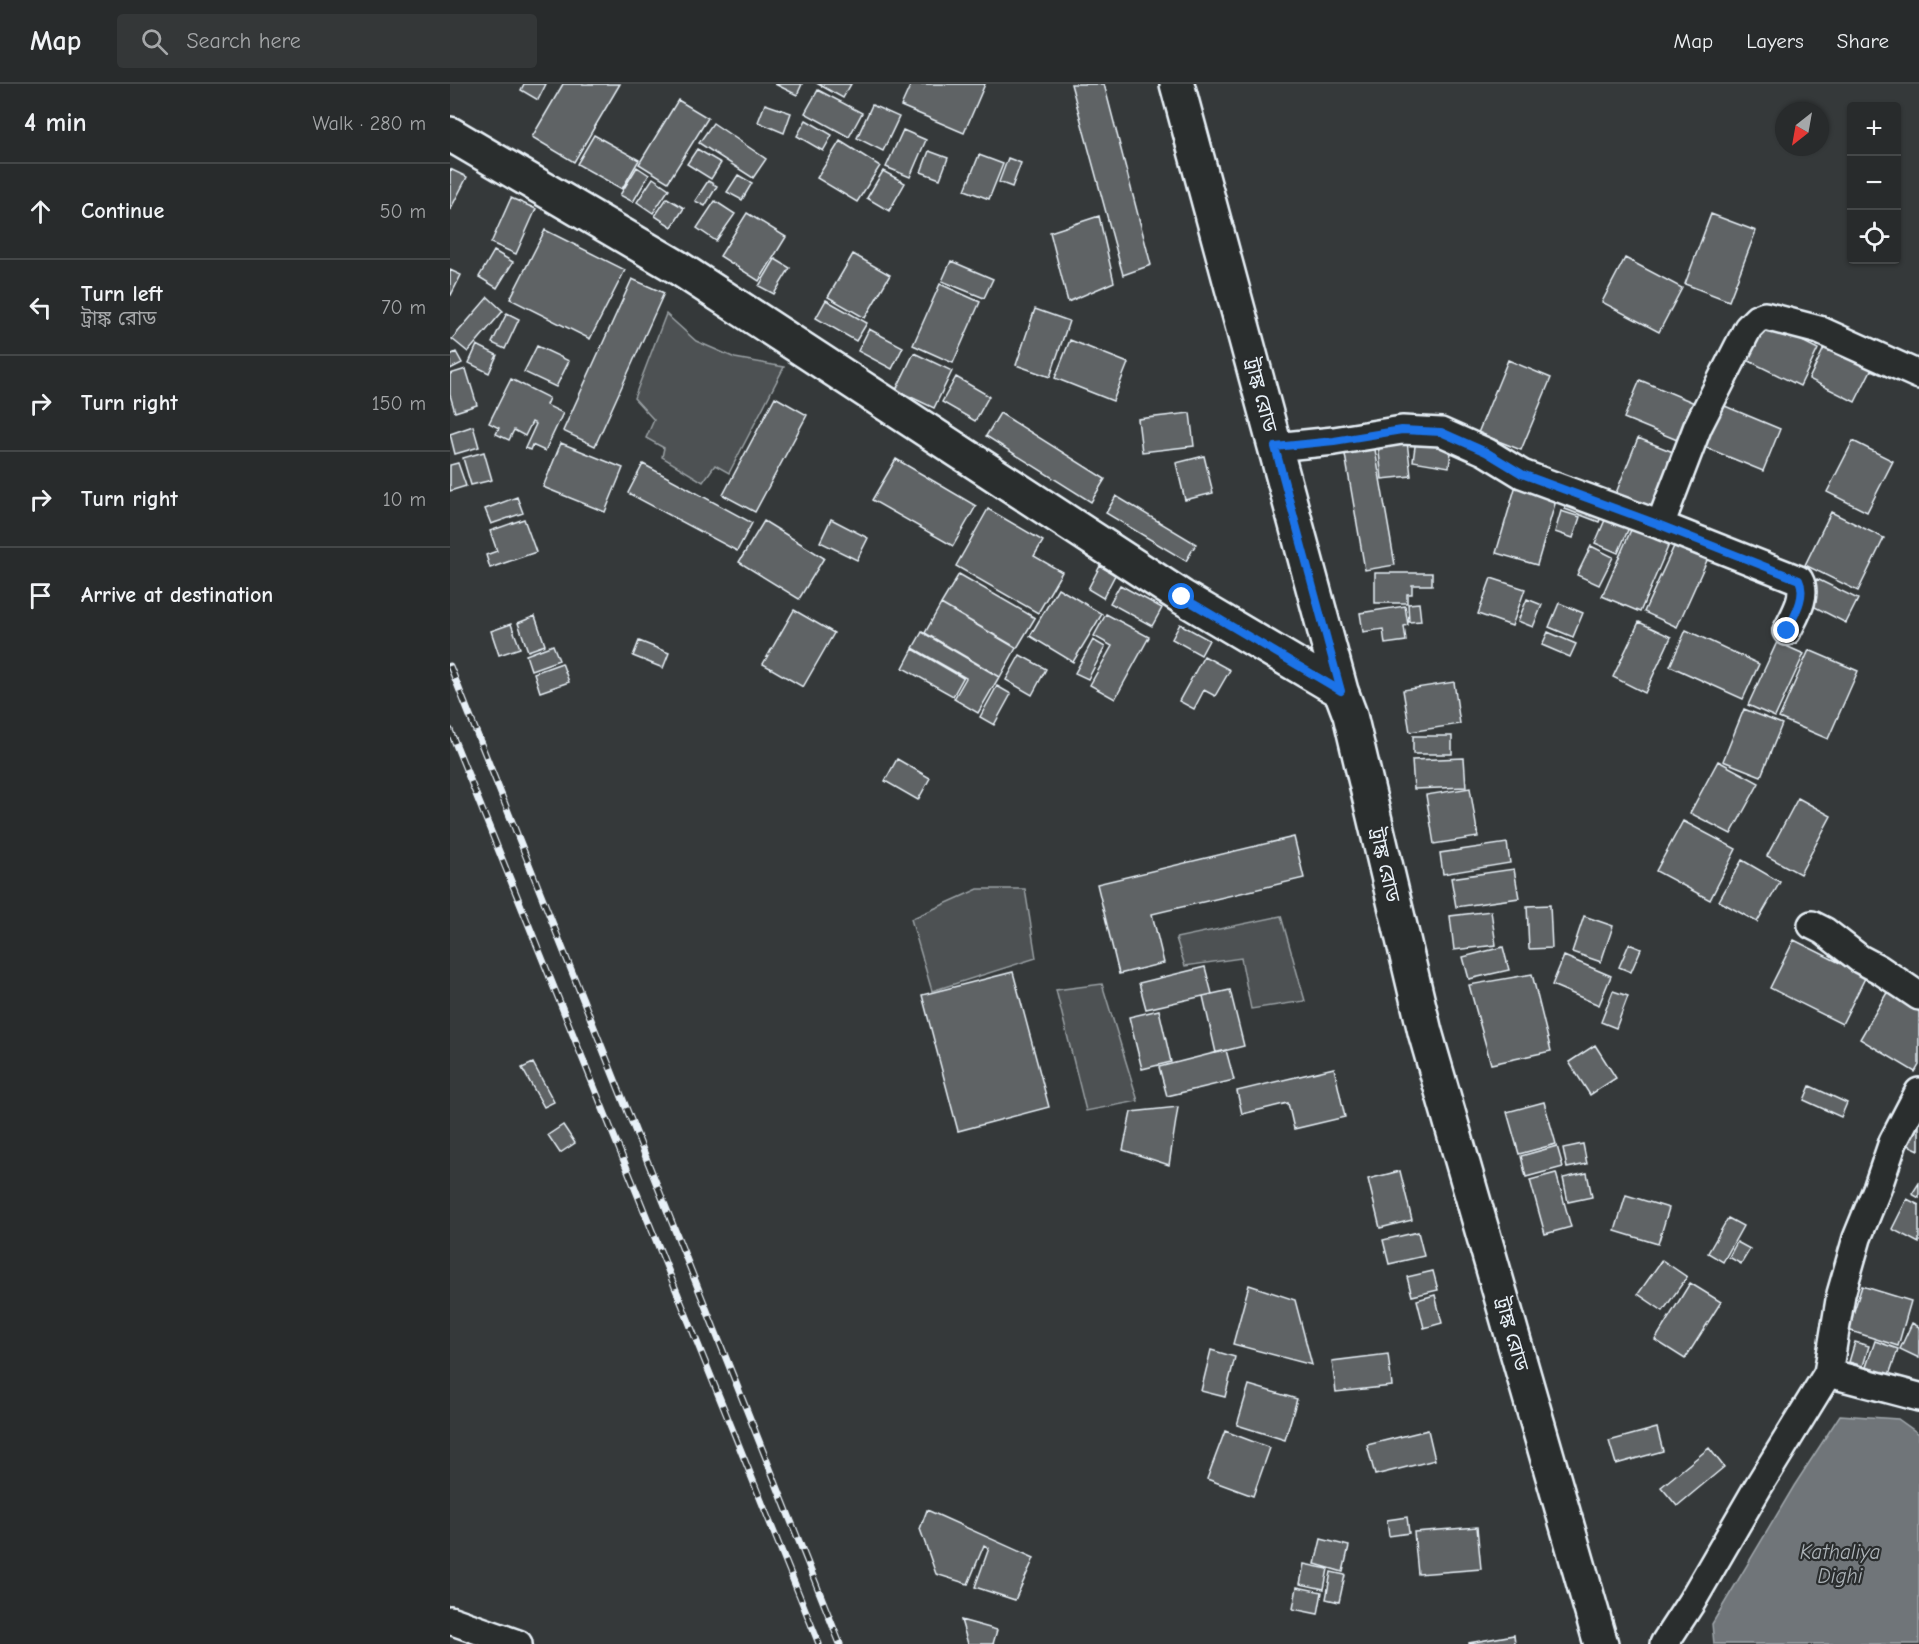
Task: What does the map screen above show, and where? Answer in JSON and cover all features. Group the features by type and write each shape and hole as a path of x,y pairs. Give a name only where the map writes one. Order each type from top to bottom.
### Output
{"main road":[{"name":"ট্রাঙ্ক রোড","path":"1177,84 1341,691 1350,715 1425,1032 1601,1644"},
{"path":"450,134 677,267 1182,597 1341,691"}],"street":[{"path":"1660,525 1698,426 1748,328 1756,319 1765,316 1819,330 1919,375"},
{"path":"1275,447 1334,441 1402,430 1441,432 1486,452 1522,474 1799,580 1802,586 1801,599 1787,631"},
{"path":"1812,925 1919,996"},
{"path":"1665,1644 1828,1373 1841,1294 1857,1238 1877,1190 1893,1142 1919,1092"},
{"path":"1828,1373 1919,1397"},
{"path":"450,1620 518,1644"}],"shaded area":[{"path":"666,314 696,341 735,358 784,367 729,473 715,465 703,482 662,457 664,448 646,438 654,420 634,398"},
{"path":"978,889 1025,889 1036,958 932,991 911,919"},
{"path":"1281,916 1305,1001 1251,1009 1241,958 1185,966 1176,938"},
{"path":"1102,984 1138,1101 1086,1111 1056,990"}],"water":[{"name":"Kathaliya Dighi","path":"1840,1415 1898,1419 1919,1434 1919,1644 1714,1644 1712,1624 1794,1486"}],"building":[{"path":"524,84 546,84 538,100 521,90"},
{"path":"563,84 620,84 574,162 532,137"},
{"path":"775,84 802,84 797,95"},
{"path":"818,84 851,84 843,98"},
{"path":"911,84 985,84 964,133 901,106"},
{"path":"1071,84 1104,84 1151,265 1123,275"},
{"path":"818,90 862,113 849,137 805,113"},
{"path":"678,100 708,118 668,182 639,164"},
{"path":"765,104 791,113 784,133 758,122"},
{"path":"872,105 899,117 883,151 857,138"},
{"path":"806,120 832,135 823,151 797,136"},
{"path":"713,123 766,159 753,178 699,143"},
{"path":"903,130 926,140 910,177 886,167"},
{"path":"594,135 639,160 622,189 577,164"},
{"path":"840,141 880,166 857,202 817,178"},
{"path":"697,149 721,163 711,179 687,164"},
{"path":"929,151 948,158 940,179 921,172"},
{"path":"979,155 1003,164 989,199 965,190"},
{"path":"1008,158 1021,163 1012,187 999,182"},
{"path":"637,167 649,175 633,202 620,195"},
{"path":"450,169 467,177 450,210"},
{"path":"883,171 905,183 889,211 867,198"},
{"path":"738,175 752,183 742,200 727,192"},
{"path":"653,178 669,189 653,213 637,202"},
{"path":"708,181 717,186 705,206 695,201"},
{"path":"511,198 536,209 516,254 491,243"},
{"path":"667,198 684,208 672,227 655,216"},
{"path":"715,201 735,214 716,241 697,228"},
{"path":"747,213 786,237 759,281 720,256"},
{"path":"1711,214 1756,231 1729,301 1685,284"},
{"path":"1099,216 1114,282 1068,302 1050,232"},
{"path":"545,230 625,270 590,339 510,299"},
{"path":"494,251 513,262 497,288 479,277"},
{"path":"853,254 890,275 865,318 828,297"},
{"path":"1625,258 1682,288 1659,332 1602,302"},
{"path":"775,259 790,268 774,294 759,286"},
{"path":"951,261 993,279 984,298 942,281"},
{"path":"450,270 461,275 451,295 450,294"},
{"path":"632,279 664,293 595,446 563,431"},
{"path":"940,284 980,302 953,363 913,345"},
{"path":"488,297 503,311 468,352 452,339"},
{"path":"826,300 867,323 856,341 816,318"},
{"path":"1035,309 1069,321 1050,377 1016,365"},
{"path":"507,313 519,319 505,349 492,343"},
{"path":"1762,321 1818,349 1800,386 1743,358"},
{"path":"869,329 903,347 892,369 858,351"},
{"path":"1070,340 1128,363 1113,401 1055,378"},
{"path":"1827,342 1874,364 1855,402 1809,379"},
{"path":"477,345 497,355 489,373 469,363"},
{"path":"537,346 569,361 556,387 524,372"},
{"path":"456,352 462,363 450,369 450,355"},
{"path":"914,353 952,371 934,408 896,390"},
{"path":"1508,360 1551,378 1521,450 1478,433"},
{"path":"466,369 477,405 455,412 450,395 450,374"},
{"path":"956,377 989,396 975,421 942,402"},
{"path":"511,379 549,398 546,405 563,413 545,451 532,445 530,450 525,448 536,424 532,422 525,436 514,430 509,440 496,434 499,428 489,423"},
{"path":"1640,380 1697,404 1682,442 1624,418"},
{"path":"775,397 807,415 755,512 723,495"},
{"path":"1720,404 1780,429 1763,471 1702,446"},
{"path":"1000,413 1105,479 1091,502 986,436"},
{"path":"1190,413 1194,446 1142,452 1138,419"},
{"path":"473,426 479,447 455,454 450,434"},
{"path":"1373,438 1395,565 1365,570 1343,443"},
{"path":"1638,438 1678,454 1653,514 1614,498"},
{"path":"1416,439 1452,445 1449,467 1413,461"},
{"path":"1407,441 1411,476 1382,479 1378,444"},
{"path":"1853,441 1893,461 1867,512 1827,492"},
{"path":"561,443 623,468 605,512 543,487"},
{"path":"484,452 492,480 471,485 463,458"},
{"path":"1204,456 1213,493 1185,500 1176,463"},
{"path":"896,459 976,506 953,546 872,500"},
{"path":"458,463 466,486 450,491 450,465"},
{"path":"643,464 752,523 737,551 628,493"},
{"path":"1516,485 1557,497 1537,565 1496,553"},
{"path":"1571,494 1605,507 1599,522 1565,509"},
{"path":"1116,496 1196,544 1186,561 1106,513"},
{"path":"517,497 523,513 491,524 485,509"},
{"path":"988,509 1043,541 1034,556 1062,572 1038,613 956,566"},
{"path":"1561,511 1580,517 1573,538 1555,532"},
{"path":"1831,512 1884,538 1858,591 1805,565"},
{"path":"1608,513 1631,523 1618,553 1595,543"},
{"path":"524,519 536,552 490,568 486,555 497,551 490,531"},
{"path":"831,519 868,538 857,560 820,542"},
{"path":"764,521 824,558 799,599 739,562"},
{"path":"1634,523 1671,540 1640,612 1602,596"},
{"path":"1676,542 1709,556 1677,627 1644,612"},
{"path":"1591,546 1613,557 1599,585 1577,575"},
{"path":"1100,566 1115,575 1103,598 1088,589"},
{"path":"1375,573 1432,573 1432,585 1412,585 1412,594 1407,594 1407,603 1375,603"},
{"path":"959,574 1035,618 1017,648 941,604"},
{"path":"1491,578 1525,589 1512,626 1478,614"},
{"path":"1817,579 1858,599 1846,623 1805,602"},
{"path":"1120,585 1162,608 1152,626 1110,603"},
{"path":"1058,588 1102,614 1073,662 1030,636"},
{"path":"1527,599 1542,605 1533,627 1518,621"},
{"path":"1419,603 1421,621 1409,622 1408,604"},
{"path":"1559,603 1583,613 1573,637 1549,627"},
{"path":"941,604 1016,648 1000,677 925,633"},
{"path":"1405,606 1408,625 1404,626 1406,641 1385,644 1383,629 1363,632 1360,613"},
{"path":"794,610 834,633 803,687 763,664"},
{"path":"1106,614 1149,637 1115,699 1090,685 1112,646 1094,636"},
{"path":"535,616 545,645 528,651 518,623"},
{"path":"1639,622 1671,637 1645,693 1613,677"},
{"path":"511,624 520,648 499,655 491,631"},
{"path":"1180,624 1209,640 1201,655 1172,639"},
{"path":"1686,630 1759,664 1743,699 1670,666"},
{"path":"922,632 999,677 978,713 954,699 966,678 913,648"},
{"path":"1548,632 1576,644 1570,657 1542,645"},
{"path":"1093,640 1105,647 1088,679 1075,673"},
{"path":"639,641 669,653 663,668 633,656"},
{"path":"1777,642 1804,654 1775,717 1748,705"},
{"path":"553,645 559,660 531,670 526,655"},
{"path":"913,649 963,678 953,696 903,668"},
{"path":"1809,650 1858,671 1828,739 1779,718"},
{"path":"1020,655 1046,669 1032,695 1006,680"},
{"path":"1204,656 1230,670 1215,696 1204,690 1194,709 1179,701"},
{"path":"562,663 569,682 540,692 534,673"},
{"path":"1454,682 1460,724 1410,732 1403,690"},
{"path":"997,686 1011,694 994,725 980,717"},
{"path":"1744,709 1782,724 1761,776 1723,761"},
{"path":"1413,736 1452,736 1452,754 1413,754"},
{"path":"1464,758 1466,787 1414,789 1412,760"},
{"path":"897,759 930,778 918,800 885,781"},
{"path":"1718,761 1759,783 1731,834 1690,813"},
{"path":"1470,788 1478,837 1434,844 1426,795"},
{"path":"1798,798 1831,816 1800,874 1767,856"},
{"path":"1683,821 1736,849 1710,900 1656,871"},
{"path":"1294,837 1304,878 1152,914 1164,963 1119,974 1097,884"},
{"path":"1507,843 1510,863 1443,874 1440,853"},
{"path":"1742,860 1780,882 1757,922 1719,901"},
{"path":"1514,869 1519,898 1456,907 1451,878"},
{"path":"1550,905 1552,948 1529,949 1527,906"},
{"path":"1491,911 1496,945 1454,950 1450,916"},
{"path":"1584,916 1613,926 1601,962 1572,952"},
{"path":"1794,940 1866,976 1842,1024 1770,988"},
{"path":"1629,944 1641,949 1631,972 1619,967"},
{"path":"1503,947 1509,970 1469,979 1463,957"},
{"path":"1564,956 1611,976 1599,1005 1552,985"},
{"path":"1205,967 1212,994 1146,1009 1139,983"},
{"path":"1013,972 1049,1107 958,1131 922,995"},
{"path":"1532,974 1551,1051 1491,1064 1469,985"},
{"path":"1889,989 1919,1006 1919,1065 1915,1072 1860,1039"},
{"path":"1230,990 1244,1046 1216,1053 1203,996"},
{"path":"1613,991 1628,996 1616,1028 1601,1022"},
{"path":"1159,1010 1171,1062 1142,1069 1129,1017"},
{"path":"1595,1045 1616,1078 1590,1095 1569,1062"},
{"path":"1226,1050 1234,1080 1167,1096 1159,1067"},
{"path":"533,1063 554,1102 544,1107 522,1068"},
{"path":"1334,1068 1345,1117 1294,1129 1288,1103 1242,1114 1237,1091"},
{"path":"1810,1086 1847,1103 1841,1117 1804,1100"},
{"path":"1544,1102 1556,1144 1519,1154 1507,1112"},
{"path":"1178,1107 1169,1165 1123,1150 1131,1112"},
{"path":"1919,1122 1919,1150 1906,1144"},
{"path":"563,1125 575,1143 560,1153 548,1135"},
{"path":"1583,1144 1587,1164 1567,1168 1563,1148"},
{"path":"1557,1146 1563,1167 1526,1177 1521,1156"},
{"path":"1400,1171 1412,1220 1380,1228 1368,1179"},
{"path":"1556,1173 1571,1227 1545,1234 1530,1180"},
{"path":"1587,1173 1592,1197 1568,1202 1563,1178"},
{"path":"1919,1183 1919,1198 1912,1194"},
{"path":"1626,1195 1669,1208 1658,1244 1615,1231"},
{"path":"1907,1199 1919,1205 1919,1243 1892,1229"},
{"path":"1728,1218 1743,1226 1723,1262 1708,1253"},
{"path":"1418,1232 1424,1256 1389,1264 1383,1240"},
{"path":"1737,1242 1750,1249 1741,1264 1729,1257"},
{"path":"1662,1260 1687,1277 1663,1311 1638,1294"},
{"path":"1433,1271 1438,1290 1412,1296 1407,1277"},
{"path":"1690,1283 1721,1302 1685,1359 1655,1340"},
{"path":"1249,1285 1295,1300 1312,1365 1233,1344"},
{"path":"1862,1286 1911,1301 1898,1346 1848,1330"},
{"path":"1435,1295 1442,1323 1424,1328 1417,1300"},
{"path":"1912,1323 1919,1327 1919,1358 1900,1349"},
{"path":"1875,1341 1898,1349 1889,1375 1866,1367"},
{"path":"1855,1342 1869,1346 1863,1366 1849,1362"},
{"path":"1211,1350 1235,1357 1225,1397 1201,1391"},
{"path":"1388,1354 1392,1386 1336,1392 1332,1361"},
{"path":"1249,1385 1297,1399 1285,1440 1237,1425"},
{"path":"1657,1428 1663,1451 1616,1464 1609,1441"},
{"path":"1428,1430 1435,1460 1375,1475 1367,1445"},
{"path":"1225,1431 1270,1448 1253,1496 1207,1479"},
{"path":"1709,1448 1724,1467 1677,1506 1661,1487"},
{"path":"927,1510 1034,1558 1015,1600 975,1587 989,1548 984,1545 968,1584 936,1574 920,1529"},
{"path":"1407,1517 1409,1533 1389,1536 1387,1520"},
{"path":"1477,1527 1481,1569 1418,1574 1414,1532"},
{"path":"1321,1539 1349,1546 1343,1572 1315,1564"},
{"path":"1304,1564 1328,1569 1324,1589 1300,1584"},
{"path":"1331,1572 1345,1575 1339,1602 1326,1599"},
{"path":"1297,1587 1322,1592 1318,1614 1293,1609"},
{"path":"961,1620 997,1630 993,1644 968,1644"},
{"path":"1514,1635 1515,1644 1469,1644 1469,1643"}],"railway":[{"path":"450,666 840,1644"},
{"path":"450,730 819,1644"}],"route":[{"path":"1182,597 1341,691 1275,447 1334,441 1402,430 1430,430 1441,432 1486,452 1522,474 1799,580 1802,586 1801,599 1787,631"}]}
